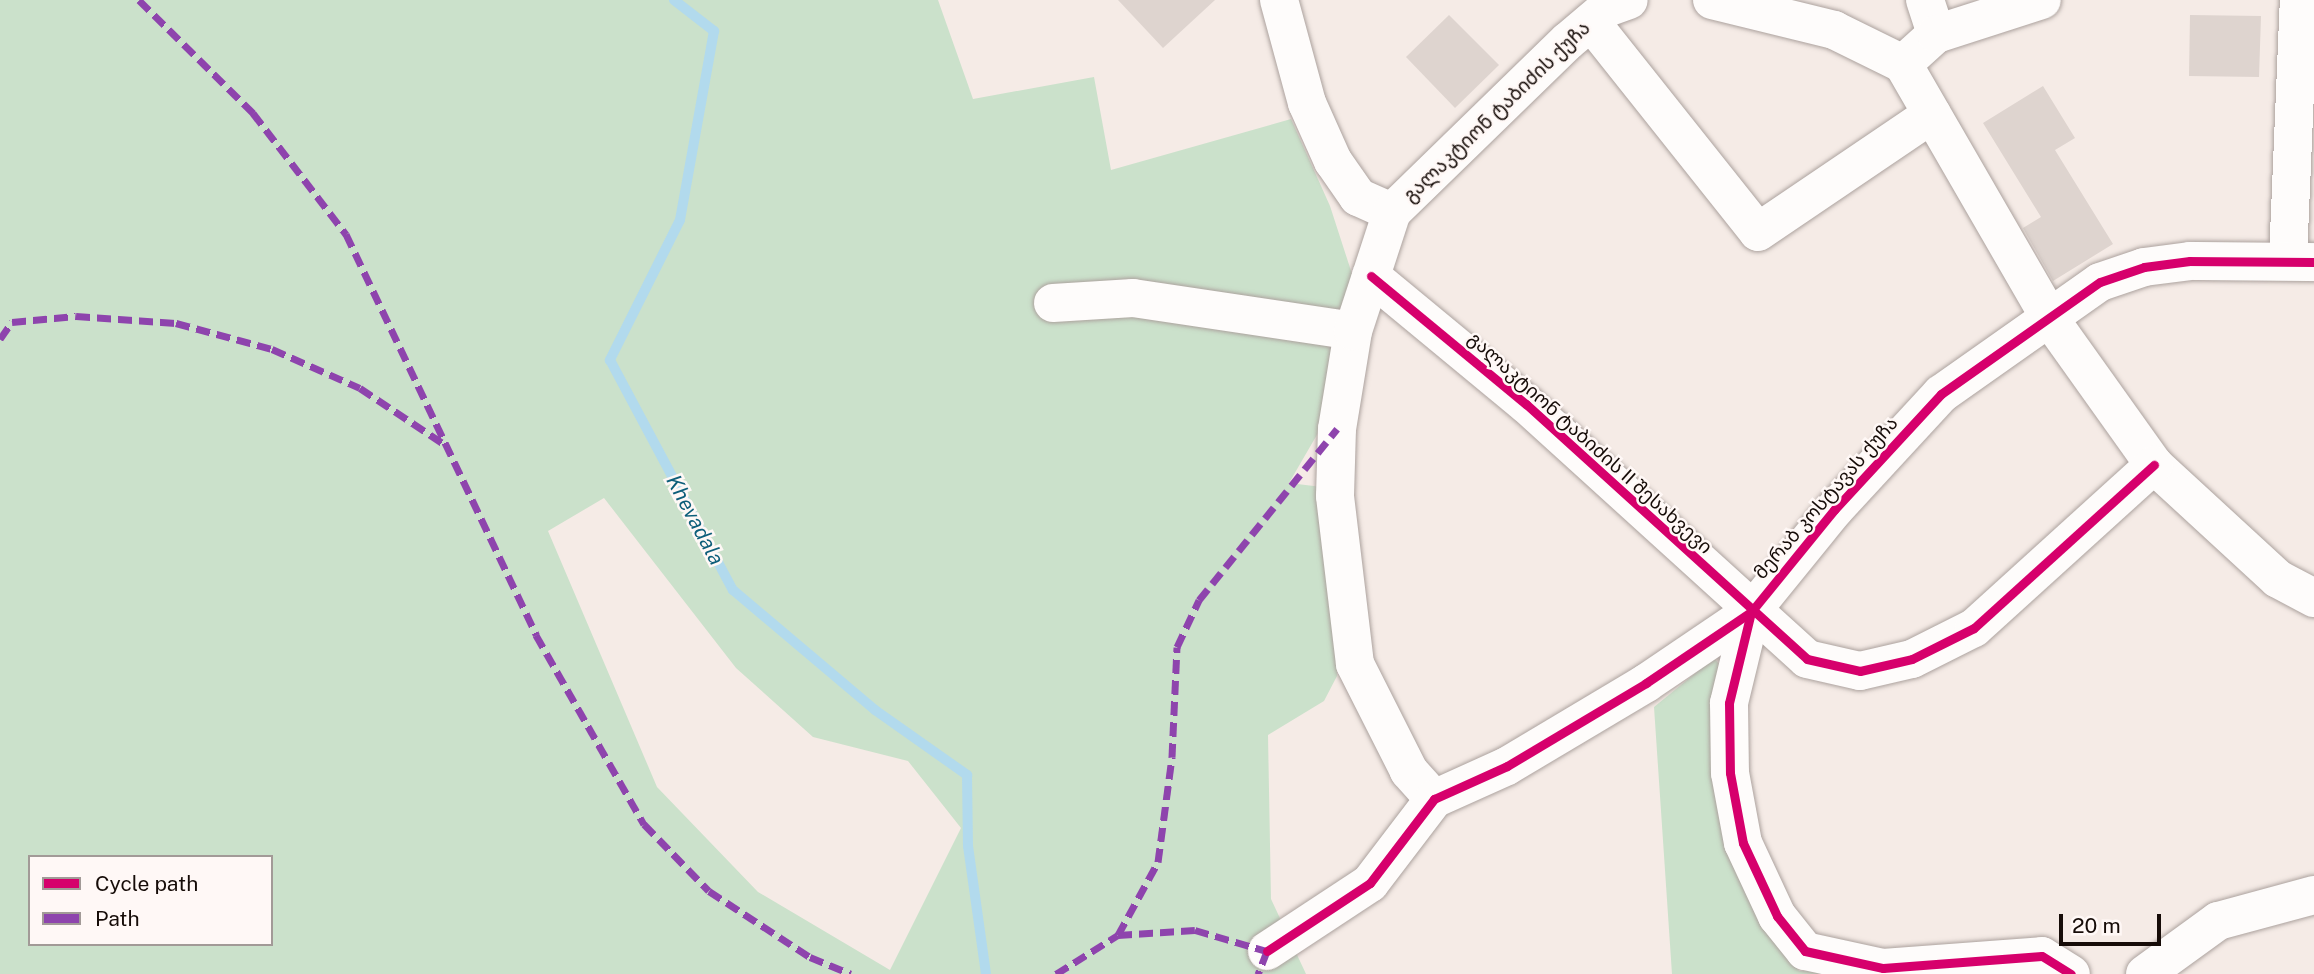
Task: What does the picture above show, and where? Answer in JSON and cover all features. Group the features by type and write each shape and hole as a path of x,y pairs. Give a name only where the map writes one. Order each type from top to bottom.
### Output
{"street":[{"path":"1279,0 1307,103 1333,161 1359,197 1392,212"},
{"path":"1712,0 1834,30 1903,64 2050,318 2154,465 2278,579 2314,598"},
{"path":"1903,64 1931,17 2042,0"},
{"path":"2299,0 2301,261"},
{"path":"1607,8 1758,232 1932,114"},
{"name":"გალაკტიონ ტაბიძის ქუჩა","path":"1434,799 1409,771 1355,664 1335,496 1337,429 1353,331 1392,212 1607,8"},
{"name":"მერაბ კოსტავას ქუჩა","path":"1267,951 1370,883 1434,799 1507,766 1646,683 1751,612 1834,510 1941,394 2100,282 2144,268 2301,261"},
{"name":"გალაკტიონ ტაბიძის II შესახვევი","path":"1371,276 1526,404 1751,612 1807,659 1860,671 1912,659 1975,628 2154,465"},
{"path":"1053,303 1133,298 1353,331"},
{"path":"1751,612 1729,703 1730,773 1743,843 1777,916 1805,951 1883,968 2042,956 2071,974"},
{"path":"2145,974 2218,921 2314,895"}],"green space":[{"path":"0,0 938,0 973,99 1094,77 1111,170 1291,119 1330,206 1353,277 1325,421 1289,483 1322,487 1338,627 1337,676 1324,701 1268,735 1271,899 1306,974 0,974","holes":["604,498 736,668 813,737 908,761 961,828 890,970 758,892 657,787 548,531"]},
{"path":"1714,658 1724,670 1774,934 1799,971 2037,974 1672,974 1654,707"}],"building":[{"path":"1118,0 1215,0 1163,48"},
{"path":"1449,15 1499,65 1455,108 1406,57"},
{"path":"2190,15 2261,16 2259,77 2189,76"},
{"path":"2043,86 2075,138 2055,150 2113,244 2053,281 2023,228 2041,217 1983,123"}],"waterway":[{"name":"Khevadala","path":"674,0 714,31 680,220 610,360 733,590 875,710 967,775 968,846 986,974"}],"marked path":[{"path":"139,0 253,113 346,234 536,635 644,824 709,891 810,957 851,974"},
{"path":"0,339 12,322 76,316 176,323 272,349 360,388 447,446"},
{"path":"1118,935 1158,862 1172,757 1177,647 1199,600 1337,429"},
{"path":"1056,974 1118,935 1195,930 1267,951 1258,974"}],"cycle path":[{"path":"1267,951 1370,883 1434,799 1507,766 1646,683 1751,612 1834,510 1941,394 2100,282 2144,267 2190,261 2314,262"},
{"path":"1371,276 1526,404 1807,659 1860,671 1912,659 1974,628 2154,465"},
{"path":"1751,612 1729,703 1730,773 1743,843 1777,916 1805,951 1883,968 2042,956 2071,974"}]}
